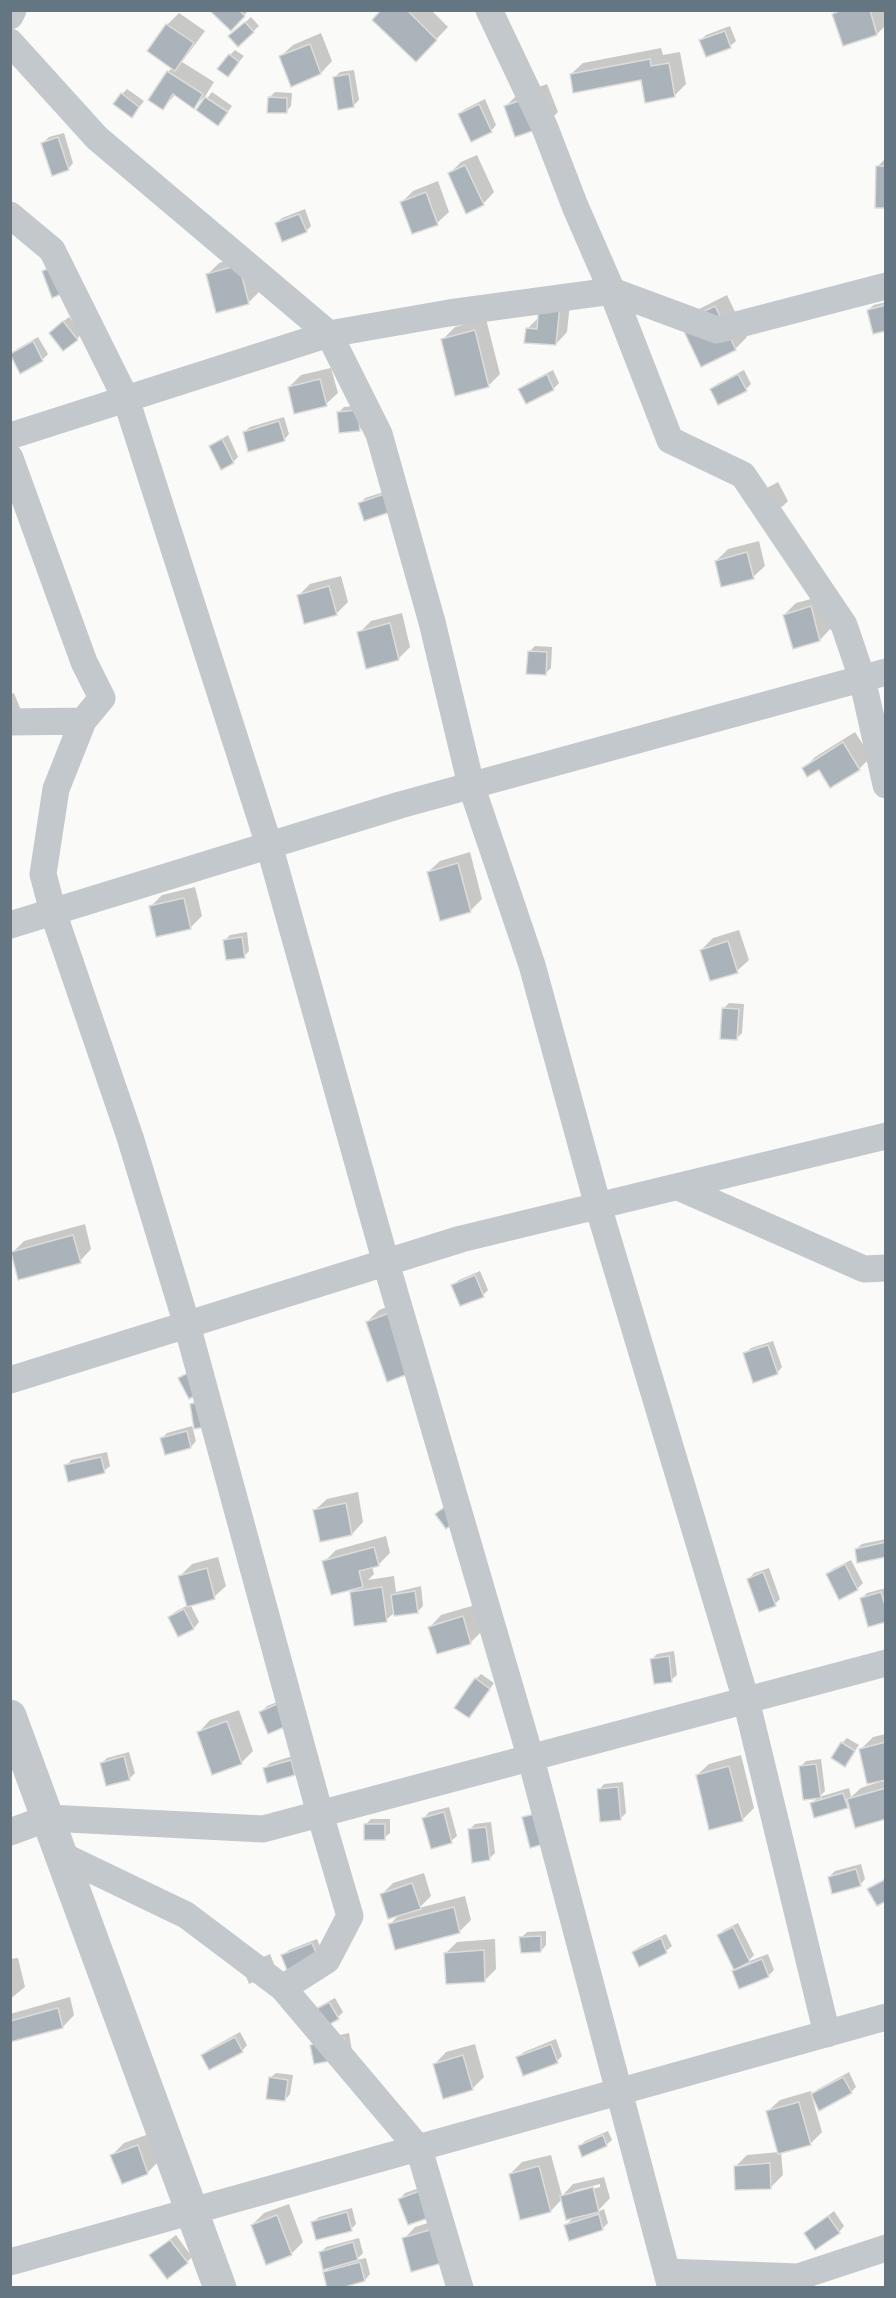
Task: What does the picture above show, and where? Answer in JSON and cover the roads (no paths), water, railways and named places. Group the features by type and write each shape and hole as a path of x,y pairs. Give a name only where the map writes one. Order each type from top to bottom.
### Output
{"street":[{"path":"10,16 13,10"},
{"path":"489,10 545,128 670,440 743,475 844,625 874,675 885,785"},
{"path":"10,42 98,138 329,334 379,434 432,622 471,785 532,965 598,1206 746,1700 827,2034"},
{"path":"10,215 52,250 126,399 269,845 386,1263 531,1759 669,2280 798,2277 885,2248"},
{"path":"10,436 329,334 449,313 612,291 717,330 885,286"},
{"path":"10,458 84,662 102,698 83,721 56,789 43,874 53,912 130,1137 187,1325 320,1814 350,1916 327,1960 283,1988"},
{"path":"10,925 471,785 874,675"},
{"path":"10,722 83,721"},
{"path":"10,1380 460,1239 885,1136"},
{"path":"678,1187 864,1269 885,1268"},
{"path":"10,1832 48,1818 263,1829 885,1663"},
{"path":"10,1716 220,2288"},
{"path":"61,1855 186,1915 283,1988 419,2148 460,2288"},
{"path":"10,2262 885,2017"}]}
